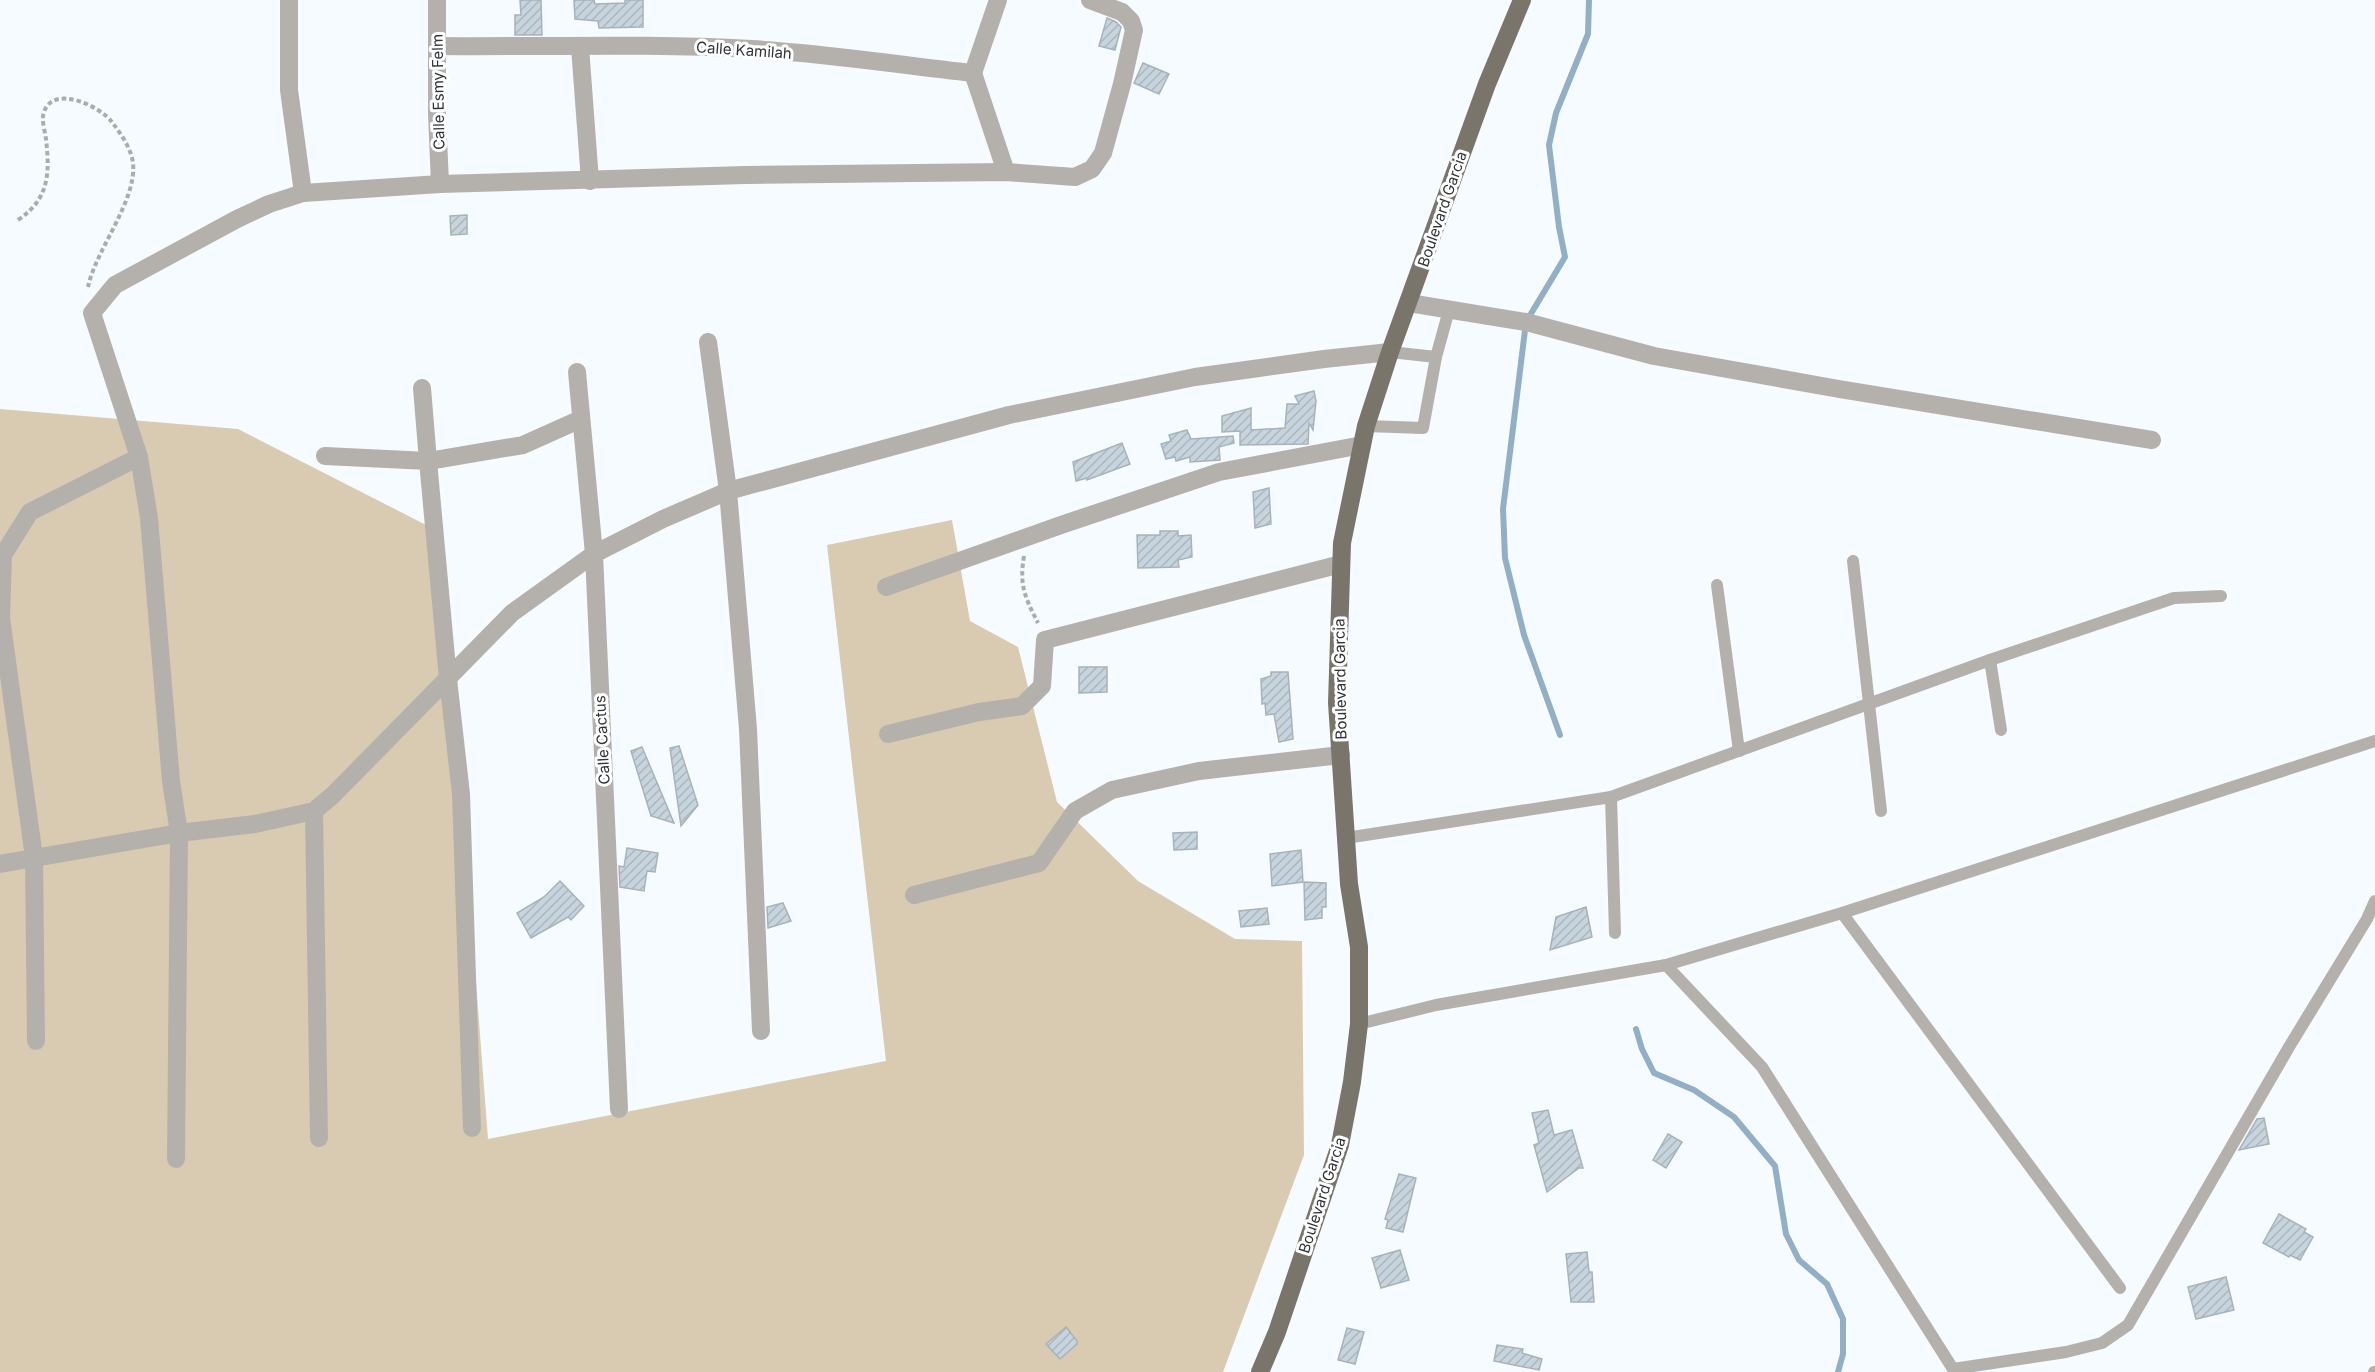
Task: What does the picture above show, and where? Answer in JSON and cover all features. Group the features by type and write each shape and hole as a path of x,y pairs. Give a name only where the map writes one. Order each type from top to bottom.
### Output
{"main road":[{"name":"Boulevard Garcia","path":"1260,1372 1340,1145 1352,1083 1359,1024 1359,947 1349,884 1337,703 1342,543 1366,426 1390,352 1487,84 1522,0"}],"street":[{"path":"289,0 288,90 303,193"},
{"name":"Calle Esmy Felm","path":"437,0 437,114 440,184"},
{"path":"998,0 973,73 1006,172"},
{"path":"176,1159 178,833 171,781 149,518 139,457 92,313 115,285 237,219 269,204 303,193 440,184 745,175 1006,172 1075,177 1092,169 1103,153 1134,30 1131,21 1122,12 1090,0"},
{"name":"Calle Kamilah","path":"438,46 580,47 639,44 753,49 973,73"},
{"path":"580,47 590,181"},
{"path":"1409,303 1526,322 1654,356 1850,391 2152,440"},
{"path":"708,342 728,491 748,729 761,1031"},
{"path":"0,864 34,856 178,833 255,824 314,811 333,795 512,613 594,554 663,519 728,491 1009,415 1195,377 1390,352"},
{"name":"Calle Cactus","path":"577,372 594,554 619,1109"},
{"path":"422,388 448,679 461,794 472,1128"},
{"path":"325,456 428,461 523,445 581,419"},
{"path":"886,587 1219,471 1362,444"},
{"path":"36,1041 34,856 5,681 1,618 3,555 30,512 139,457"},
{"path":"888,734 979,712 1022,706 1042,686 1045,640 1341,564"},
{"path":"914,895 1039,863 1075,811 1112,790 1199,771 1341,755"},
{"path":"314,811 320,1138"}],"lane":[{"path":"1366,426 1423,428 1436,357 1449,310"},
{"path":"1390,352 1436,357"},
{"path":"1853,561 1881,811"},
{"path":"1717,585 1739,751"},
{"path":"1346,838 1611,797 1990,660 2174,598 2221,596"},
{"path":"1990,660 2001,730"},
{"path":"1359,1024 1436,1005 1666,965 1842,913 2375,741"},
{"path":"1611,797 1616,933"},
{"path":"1666,965 1762,1067 1953,1369 2066,1352 2103,1342 2128,1325 2289,1047 2367,919 2375,901"},
{"path":"1842,913 2120,1288"}],"path":[{"path":"18,220 38,204 48,174 43,115 48,104 56,99 84,102 108,117 129,150 133,165 130,187 111,233 92,270 87,293 92,313"},
{"path":"1031,536 1024,557 1021,579 1024,593 1045,640"}],"shaded area":[{"path":"0,409 238,429 432,528 447,604 488,1139 886,1061 827,545 952,520 970,621 1018,647 1057,802 1138,881 1235,939 1302,941 1304,1155 1223,1372 0,1372"}],"building":[{"path":"520,0 541,0 542,35 515,35 515,15 521,15"},
{"path":"574,0 594,0 595,4 643,0 643,27 599,28 598,21 575,19"},
{"path":"1107,18 1121,27 1115,50 1099,46"},
{"path":"1143,63 1169,74 1159,94 1134,83"},
{"path":"467,215 467,234 451,235 450,216"},
{"path":"1314,391 1316,401 1313,430 1309,423 1308,444 1240,445 1240,431 1222,432 1222,416 1251,408 1251,430 1285,428 1287,404 1299,404 1295,396"},
{"path":"1187,430 1191,439 1233,436 1234,443 1219,447 1220,460 1190,462 1190,457 1176,461 1175,457 1166,459 1161,444 1171,441 1169,435"},
{"path":"1122,443 1130,464 1087,480 1087,478 1076,481 1073,462"},
{"path":"1269,488 1271,524 1255,528 1253,492"},
{"path":"1160,531 1178,531 1178,536 1191,535 1192,557 1178,560 1179,567 1138,568 1137,535 1160,535"},
{"path":"1079,667 1107,667 1107,692 1079,693"},
{"path":"1271,672 1288,672 1293,739 1279,742 1274,714 1266,715 1265,703 1262,704 1261,679 1271,676"},
{"path":"679,746 698,805 681,826 670,748"},
{"path":"642,747 674,823 651,816 631,751"},
{"path":"1197,832 1197,849 1174,850 1173,833"},
{"path":"627,848 658,853 655,872 647,871 644,891 620,887 619,866 624,867"},
{"path":"1301,850 1303,882 1272,886 1270,854"},
{"path":"560,881 584,906 571,920 568,917 531,938 517,913 544,897"},
{"path":"1304,882 1326,883 1326,907 1322,907 1322,918 1305,920"},
{"path":"783,903 791,921 768,928 767,907"},
{"path":"1586,907 1592,937 1550,950 1556,917"},
{"path":"1267,908 1269,924 1241,927 1239,911"},
{"path":"1548,1110 1554,1135 1572,1130 1583,1168 1579,1168 1547,1192 1534,1145 1539,1143 1532,1113"},
{"path":"2264,1118 2269,1144 2239,1150 2257,1119"},
{"path":"1668,1134 1682,1142 1666,1168 1653,1160"},
{"path":"1399,1174 1416,1178 1403,1232 1386,1228 1388,1220 1385,1219"},
{"path":"2279,1214 2306,1229 2304,1232 2313,1237 2300,1260 2290,1255 2289,1257 2263,1243"},
{"path":"1400,1250 1409,1280 1381,1288 1372,1258"},
{"path":"1587,1252 1589,1272 1592,1272 1594,1302 1571,1302 1566,1254"},
{"path":"2226,1277 2234,1310 2196,1319 2188,1287"},
{"path":"1066,1327 1077,1344 1060,1359 1046,1344"},
{"path":"1347,1328 1364,1332 1355,1364 1338,1360"},
{"path":"1497,1345 1523,1349 1522,1353 1542,1359 1539,1370 1494,1361"}],"waterway":[{"path":"1560,735 1524,635 1505,558 1503,509 1526,322 1565,257 1549,145 1556,113 1588,34 1589,0"},
{"path":"1636,1029 1642,1049 1654,1073 1694,1090 1734,1117 1775,1166 1786,1234 1799,1260 1827,1284 1843,1319 1843,1354 1838,1372"}]}
